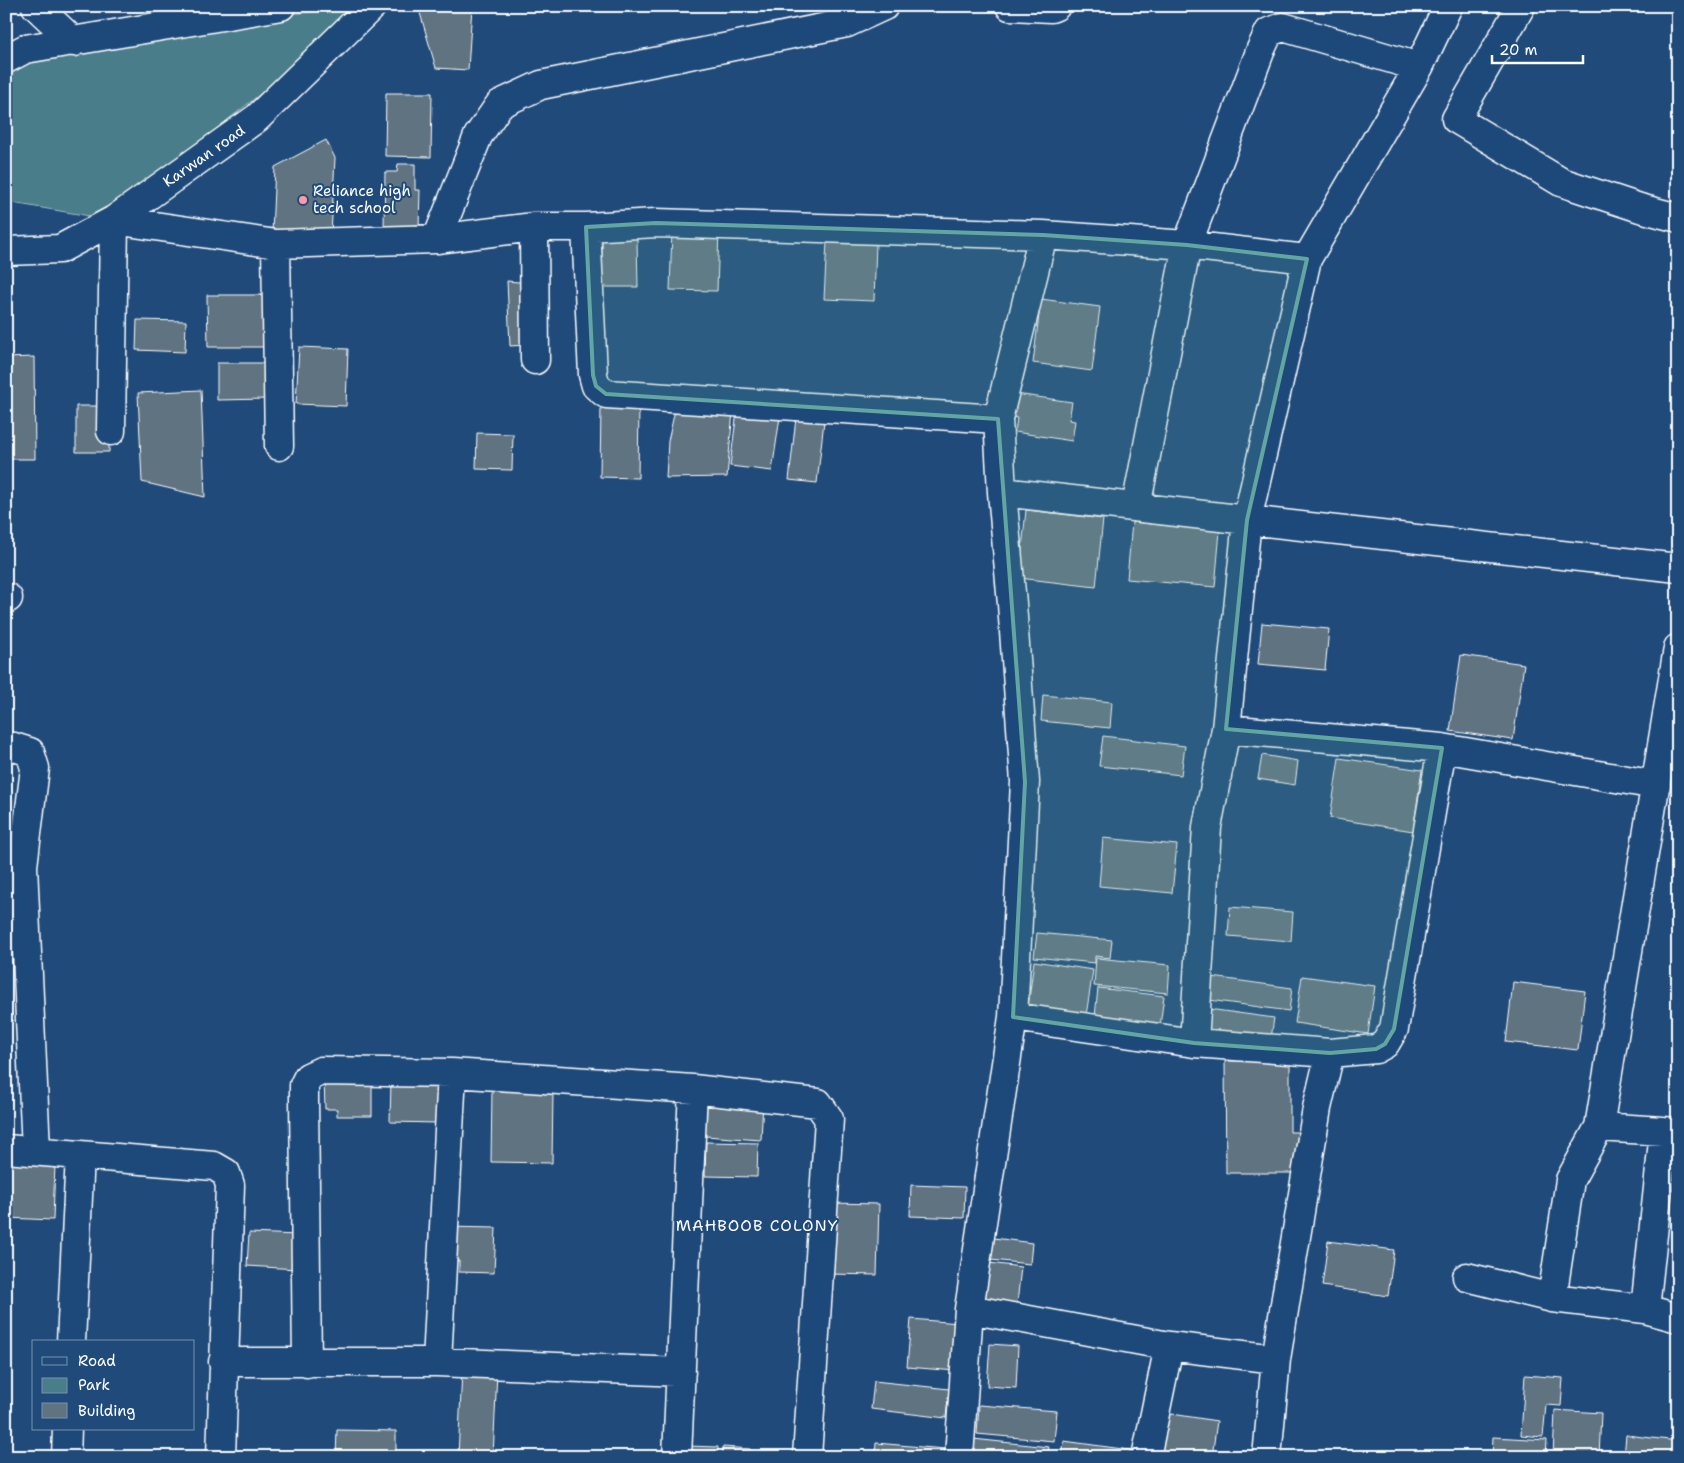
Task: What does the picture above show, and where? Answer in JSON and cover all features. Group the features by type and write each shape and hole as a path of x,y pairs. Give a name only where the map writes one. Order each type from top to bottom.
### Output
{"street":[{"path":"36,6 74,42"},
{"name":"Karwan road","path":"6,251 60,249 114,220 257,118 372,6"},
{"path":"438,239 478,136 500,104 541,85 847,23 884,6"},
{"path":"1010,6 1051,8 1056,6"},
{"path":"1194,1043 1207,827 1226,730 1247,520 1307,259 1419,66 1448,6"},
{"path":"1521,6 1456,119 1560,182 1640,208 1678,218"},
{"path":"6,59 25,49 273,7"},
{"path":"1136,507 1187,245 1260,49 1269,32 1283,28 1419,66"},
{"path":"111,431 114,220 276,244 438,239 534,227 586,227 656,223 1043,235 1187,245 1307,259"},
{"path":"534,227 534,360"},
{"path":"586,227 593,375 596,386 606,394 998,420"},
{"path":"959,1457 969,1309 1013,1017 1025,782 998,420 1043,235"},
{"path":"276,244 279,446"},
{"path":"1002,492 1678,568"},
{"path":"1552,1298 1570,1180 1599,1127 1678,648"},
{"path":"1226,730 1442,748 1656,785"},
{"path":"6,746 14,746 30,752 35,768 14,865 17,1008 36,1150"},
{"path":"1013,1017 1194,1043 1330,1053 1376,1049 1385,1044 1394,1029 1442,748"},
{"path":"1267,1457 1276,1359 1317,1108 1330,1053"},
{"path":"307,1363 304,1085 308,1076 320,1071 452,1073 693,1089 818,1103 829,1119 808,1457"},
{"path":"437,1362 452,1073"},
{"path":"677,1457 693,1089"},
{"path":"1599,1127 1671,1132 1645,1309"},
{"path":"6,1149 214,1166 226,1173 230,1185 221,1457"},
{"path":"71,1340 80,1155"},
{"path":"1468,1277 1552,1298 1645,1309 1678,1318"},
{"path":"969,1309 1169,1346 1276,1359"},
{"path":"1146,1457 1169,1346"},
{"path":"223,1362 437,1362 682,1372"},
{"path":"66,1457 67,1430"}],"highlighted area":[{"path":"656,223 1043,235 1187,245 1307,259 1247,520 1226,729 1442,748 1394,1029 1385,1044 1376,1049 1330,1053 1194,1043 1013,1017 1025,782 998,419 606,394 596,386 593,375 586,227"}],"green space":[{"path":"372,6 221,125 114,220 6,202 6,74 94,33"}],"building":[{"path":"418,6 472,6 468,70 436,68"},
{"path":"386,93 432,93 431,157 385,156"},
{"name":"Reliance high tech school","path":"326,140 335,158 331,235 272,232 275,167"},
{"path":"398,164 415,164 415,190 420,190 419,228 384,227 385,172 397,172"},
{"path":"672,229 719,230 717,291 670,290"},
{"path":"637,238 638,287 602,287 602,239"},
{"path":"827,241 876,243 874,301 824,299"},
{"path":"507,281 530,283 527,345 510,346"},
{"path":"207,295 263,295 264,347 208,347"},
{"path":"1041,299 1100,307 1092,371 1033,363"},
{"path":"137,320 186,321 185,352 136,350"},
{"path":"299,347 348,349 346,406 296,404"},
{"path":"34,357 35,459 6,459 6,358"},
{"path":"217,363 269,363 269,399 217,400"},
{"path":"201,390 205,497 142,482 138,393"},
{"path":"1016,394 1072,402 1069,420 1075,421 1072,441 1015,432 1017,418 1012,417"},
{"path":"601,405 639,406 638,478 600,477"},
{"path":"76,406 109,406 109,452 76,452"},
{"path":"676,406 733,411 727,477 666,478 668,441"},
{"path":"737,411 780,417 772,471 730,466"},
{"path":"796,418 824,421 817,483 789,480"},
{"path":"477,433 513,434 512,470 476,469"},
{"path":"1026,510 1103,519 1096,587 1019,578"},
{"path":"1132,522 1220,531 1215,587 1127,579"},
{"path":"1262,623 1329,629 1325,670 1258,664"},
{"path":"1461,655 1524,664 1513,740 1450,731"},
{"path":"1043,695 1112,702 1110,728 1041,721"},
{"path":"1103,736 1185,746 1181,775 1099,766"},
{"path":"1262,755 1298,761 1295,785 1258,779"},
{"path":"1339,758 1422,770 1413,831 1330,818"},
{"path":"1103,838 1177,845 1172,893 1099,886"},
{"path":"1230,907 1293,912 1291,941 1228,936"},
{"path":"1037,933 1112,940 1110,958 1095,956 1095,963 1034,957"},
{"path":"1096,958 1170,965 1168,993 1094,986"},
{"path":"1034,961 1093,970 1086,1016 1028,1007"},
{"path":"1302,976 1375,986 1368,1034 1295,1023"},
{"path":"1212,977 1292,988 1289,1011 1209,1000"},
{"path":"1513,982 1585,991 1578,1050 1506,1042"},
{"path":"1098,988 1164,996 1159,1034 1094,1026"},
{"path":"1201,1008 1274,1018 1270,1046 1197,1035"},
{"path":"1290,1060 1290,1132 1298,1132 1298,1173 1226,1173 1225,1061"},
{"path":"324,1078 372,1078 372,1116 337,1116 337,1109 325,1109"},
{"path":"391,1080 439,1081 438,1123 390,1122"},
{"path":"492,1090 553,1091 552,1163 491,1162"},
{"path":"707,1098 763,1101 761,1140 705,1136"},
{"path":"706,1142 758,1143 757,1177 705,1176"},
{"path":"6,1163 55,1164 53,1220 6,1218"},
{"path":"911,1185 965,1187 964,1218 910,1216"},
{"path":"830,1203 879,1204 877,1275 829,1274"},
{"path":"446,1227 496,1228 494,1273 459,1272 459,1261 445,1260"},
{"path":"249,1233 298,1235 297,1269 247,1266"},
{"path":"994,1238 1032,1243 1030,1264 991,1260"},
{"path":"1328,1241 1394,1250 1388,1296 1322,1286"},
{"path":"981,1262 1021,1267 1016,1313 975,1308"},
{"path":"911,1319 959,1323 956,1371 907,1367"},
{"path":"990,1344 1018,1346 1016,1388 987,1386"},
{"path":"462,1370 497,1372 493,1457 458,1457"},
{"path":"1525,1375 1563,1378 1561,1406 1546,1405 1543,1437 1521,1435"},
{"path":"874,1381 949,1389 946,1418 871,1409"},
{"path":"979,1405 1057,1411 1054,1441 977,1434"},
{"path":"1555,1410 1601,1413 1599,1457 1553,1457"},
{"path":"1159,1412 1217,1421 1212,1457 1166,1457 1153,1455"},
{"path":"337,1430 396,1431 396,1457 336,1457"},
{"path":"1626,1435 1678,1441 1678,1457 1624,1457"},
{"path":"1493,1437 1547,1440 1546,1457 1492,1457"},
{"path":"973,1439 1049,1447 1047,1457 971,1457"},
{"path":"1064,1441 1130,1450 1130,1457 1062,1457"},
{"path":"876,1443 945,1449 945,1457 875,1457"},
{"path":"687,1446 718,1447 717,1457 686,1457"},
{"path":"723,1447 750,1449 750,1457 722,1457"}],"place":[{"name":"Reliance high tech school","path":"303,200"}],"district":[{"name":"MAHBOOB COLONY","path":"757,1225"}]}
